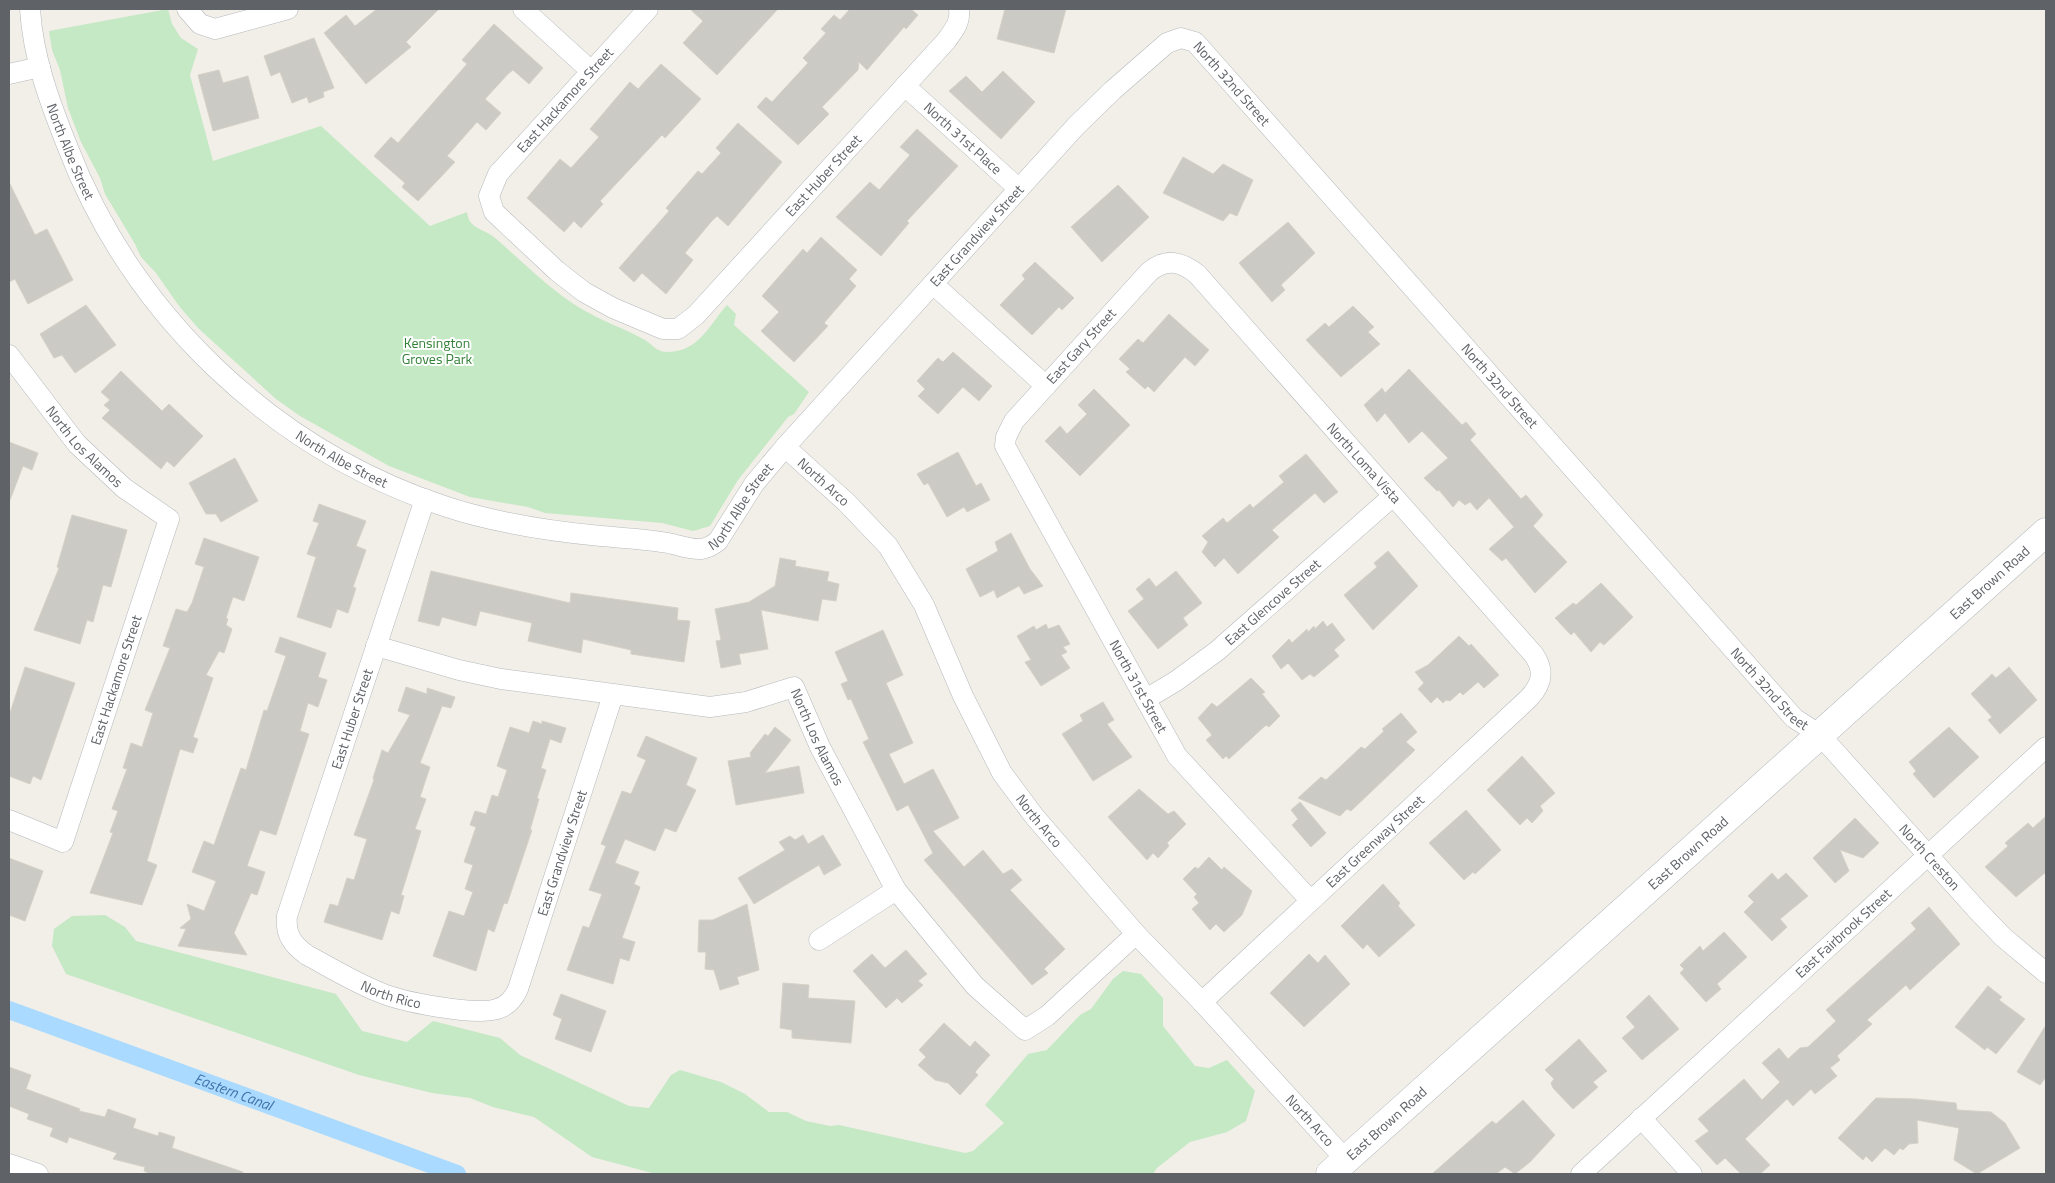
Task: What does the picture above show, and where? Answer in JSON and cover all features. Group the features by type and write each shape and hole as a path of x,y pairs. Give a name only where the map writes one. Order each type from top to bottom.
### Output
{"main road":[{"name":"East Brown Road","path":"1338,1167 2046,532"}],"street":[{"name":"North Albe Street","path":"30,9 46,90 80,181 127,264 177,329 225,378 286,425 361,471 425,499 466,512 533,527 705,548 712,546 723,535 754,484 785,447"},
{"path":"193,16 207,28 222,28 288,9"},
{"path":"523,9 591,71"},
{"name":"East Hackamore Street","path":"648,9 498,174 490,196 490,204 500,219 557,271 584,292 613,308 656,327 670,330 678,329"},
{"name":"East Huber Street","path":"678,329 696,315 946,40 958,25 959,13"},
{"name":"East Grandview Street","path":"785,447 1019,189 1101,102 1161,47 1182,38"},
{"name":"North 32nd Street","path":"1182,38 1189,39 1202,47 1794,718 1820,735"},
{"path":"9,74 40,67"},
{"name":"North 31st Place","path":"905,86 1019,189"},
{"name":"East Gary Street","path":"1005,446 1009,428 1149,272 1164,263 1174,262"},
{"name":"North Loma Vista","path":"1174,262 1182,264 1197,274 1534,655 1541,669 1542,676"},
{"path":"933,284 1046,386"},
{"name":"North Los Alamos","path":"10,360 77,444 124,488 168,519"},
{"name":"North 31st Street","path":"1005,446 1177,756 1310,900"},
{"name":"North Arco","path":"785,447 847,503 888,546 924,605 963,696 1002,773 1034,816 1136,934 1202,1002 1338,1167"},
{"name":"East Glencove Street","path":"1146,699 1191,671 1217,651 1393,496"},
{"name":"East Huber Street","path":"290,939 287,931 287,916 425,499"},
{"name":"East Hackamore Street","path":"9,820 64,842 168,519"},
{"name":"North Los Alamos","path":"376,646 480,675 710,707 746,702 794,687 820,747 896,890 975,986 1025,1030 1047,1016 1136,934"},
{"name":"East Greenway Street","path":"1202,1002 1529,698 1540,684 1542,676"},
{"name":"East Grandview Street","path":"504,1007 518,989 613,695"},
{"name":"North Creston","path":"1820,735 2003,936 2046,973"},
{"name":"East Fairbrook Street","path":"1581,1174 1927,854 2046,747"},
{"path":"819,940 896,890"},
{"name":"North Rico","path":"290,939 307,955 391,997 413,1002 480,1011 504,1007"},
{"path":"1641,1118 1692,1174"},
{"path":"9,1164 38,1174"}],"green space":[{"name":"Kensington Groves Park","path":"168,9 172,24 181,38 198,49 190,75 213,161 321,126 430,226 467,212 468,218 474,226 495,238 569,301 588,313 645,340 660,351 678,351 695,342 709,329 727,305 736,314 734,325 809,392 794,414 788,417 738,480 710,526 693,531 662,523 545,513 528,507 470,497 389,466 300,416 276,399 198,328 179,306 156,273 141,257 105,194 100,178 81,142 68,108 60,70 52,50 49,31"},
{"path":"105,915 125,927 136,941 336,994 362,1031 407,1042 433,1021 500,1038 520,1055 629,1106 649,1108 671,1075 680,1070 721,1082 745,1094 769,1112 787,1112 806,1121 830,1126 839,1125 965,1153 973,1151 1004,1123 985,1105 1028,1054 1047,1050 1080,1015 1091,1009 1113,979 1123,971 1141,974 1163,998 1163,1026 1195,1066 1209,1068 1227,1060 1255,1091 1246,1121 1227,1132 1190,1142 1157,1168 1153,1174 656,1174 592,1157 534,1117 493,1107 470,1098 432,1093 359,1075 66,974 52,946 54,929 72,916"}],"building":[{"path":"377,9 439,9 406,42 411,47 366,84 324,33 346,15 355,26"},
{"path":"690,9 778,9 717,75 683,43 703,21"},
{"path":"850,9 911,9 918,15 906,29 904,27 867,70 859,62 858,70 822,107 829,114 798,145 757,107 766,97 772,102 808,63 803,58 826,33 821,29 834,15 840,20"},
{"path":"1005,9 1066,9 1054,53 997,39"},
{"path":"494,24 543,68 529,84 513,70 508,74 485,99 501,113 486,130 477,122 447,156 455,162 418,201 402,187 405,183 374,156 391,137 398,143 467,64 462,60"},
{"path":"314,38 334,88 323,92 324,97 309,103 307,97 292,103 280,72 271,76 264,56"},
{"path":"661,64 701,99 665,138 662,135 600,201 603,204 581,228 574,221 564,232 527,198 560,159 571,168 599,137 590,129 630,82 638,89"},
{"path":"219,70 223,83 248,76 259,118 213,131 198,75"},
{"path":"1003,71 1035,102 1001,139 949,91 966,76 982,92"},
{"path":"738,123 782,162 728,226 717,216 711,222 685,253 693,260 666,294 642,273 634,282 619,268 669,211 666,208 698,171 702,174 721,153 716,148"},
{"path":"917,129 958,166 907,221 909,223 881,256 836,217 870,182 879,190 910,155 900,147"},
{"path":"1183,157 1213,174 1223,164 1253,180 1237,216 1230,213 1223,221 1163,193"},
{"path":"9,182 35,235 47,229 73,280 28,304 15,279 9,282"},
{"path":"1118,185 1149,217 1102,262 1071,227"},
{"path":"1288,222 1315,253 1281,285 1285,290 1272,302 1239,263"},
{"path":"821,237 857,270 849,279 856,286 824,323 828,326 794,362 761,331 779,312 762,296 803,249 807,253"},
{"path":"1035,262 1074,298 1062,310 1059,307 1032,335 1000,305 1025,279 1022,275"},
{"path":"86,305 116,345 75,373 62,355 54,358 40,334"},
{"path":"1353,306 1374,327 1368,332 1380,344 1341,377 1306,340 1325,323 1329,327"},
{"path":"1169,314 1209,350 1195,366 1185,357 1154,392 1148,386 1145,389 1126,372 1130,369 1119,359 1138,339 1143,343"},
{"path":"953,352 992,386 979,401 963,387 938,414 918,396 925,389 917,381 938,358 943,362"},
{"path":"1409,369 1462,425 1466,422 1476,434 1470,440 1521,499 1526,495 1543,515 1533,526 1567,562 1535,593 1506,558 1502,561 1489,549 1514,527 1489,498 1477,510 1470,502 1465,505 1459,500 1453,507 1439,490 1437,491 1424,478 1448,458 1422,431 1409,443 1385,413 1377,422 1364,405 1382,388 1385,393"},
{"path":"121,371 162,411 169,404 203,436 174,467 167,461 161,469 102,418 110,410 104,405 110,400 101,392"},
{"path":"1094,389 1130,425 1080,476 1045,441 1060,426 1067,434 1087,414 1078,405"},
{"path":"9,442 38,453 32,470 23,466 10,500"},
{"path":"958,452 976,486 981,483 990,500 967,512 964,507 947,517 928,483 924,485 917,474"},
{"path":"1306,454 1338,492 1324,503 1315,493 1272,530 1279,537 1238,574 1224,558 1215,567 1202,552 1208,542 1202,536 1223,518 1227,523 1250,504 1253,508 1284,482 1279,476"},
{"path":"235,458 258,501 221,522 216,514 206,514 189,483"},
{"path":"319,504 366,521 356,546 366,550 353,587 356,588 348,613 337,609 331,628 297,617 316,557 307,554 319,523 313,521"},
{"path":"72,515 127,530 111,587 103,585 93,622 87,620 80,644 34,630 59,568 57,567"},
{"path":"1011,533 1030,569 1043,586 1024,594 1019,586 997,598 994,590 980,597 966,569 998,551 995,542"},
{"path":"204,538 259,557 244,601 233,597 226,618 228,619 226,625 232,629 224,653 219,651 206,675 213,678 193,737 198,739 193,753 180,749 147,861 157,865 142,905 90,893 113,833 110,832 118,811 112,809 127,769 123,768 131,743 142,747 153,713 145,710 170,648 163,646 176,609 187,612 192,603 204,567 195,564"},
{"path":"1388,551 1418,586 1373,630 1344,595 1377,567 1374,563"},
{"path":"780,558 796,561 795,566 829,572 827,581 839,584 836,601 822,599 818,621 761,610 768,649 739,654 741,664 721,668 716,641 721,640 715,609 749,602 775,586"},
{"path":"431,571 570,603 571,593 678,608 677,620 690,621 684,662 631,654 631,650 583,639 581,653 528,641 532,623 480,611 476,626 442,617 439,626 418,621"},
{"path":"1176,571 1202,603 1183,618 1188,625 1158,649 1128,611 1144,599 1136,589 1149,578 1156,587"},
{"path":"1601,583 1633,617 1604,645 1600,642 1591,652 1574,632 1571,635 1555,618 1573,603 1576,605"},
{"path":"1323,621 1327,627 1332,623 1345,640 1334,650 1339,656 1314,677 1310,674 1302,680 1288,663 1281,669 1272,656 1289,639 1292,643 1307,629 1308,632 1314,626 1315,629"},
{"path":"1046,624 1048,629 1059,625 1070,644 1063,647 1067,652 1061,655 1070,668 1041,686 1025,662 1031,660 1017,636 1034,626 1036,630"},
{"path":"883,630 903,675 886,683 913,743 889,754 904,784 933,769 959,818 933,831 964,867 983,850 1003,874 1012,869 1022,880 1010,890 1065,949 1044,969 1048,973 1032,985 924,860 933,853 916,820 908,805 897,811 863,742 869,739 851,699 848,700 841,684 848,681 835,652"},
{"path":"1459,636 1469,646 1471,644 1499,675 1484,688 1478,682 1463,695 1460,692 1450,701 1446,700 1443,703 1437,697 1431,703 1418,689 1424,683 1415,672 1428,665"},
{"path":"280,637 326,653 318,677 327,680 318,707 308,703 300,731 309,734 276,835 260,830 247,866 265,872 257,895 251,893 234,933 247,955 178,946 186,929 180,928 191,919 187,904 204,911 216,881 192,872 204,841 214,845 241,768 246,770 264,710 267,711 286,656 275,652"},
{"path":"25,667 75,683 41,780 33,776 30,784 9,776 9,716"},
{"path":"2009,667 2037,700 2000,734 1988,720 1992,717 1971,694 1992,674 1996,678"},
{"path":"1251,678 1265,692 1262,694 1280,716 1269,727 1266,725 1229,759 1226,756 1223,759 1206,740 1212,735 1198,718 1212,703 1217,707"},
{"path":"406,687 427,694 427,688 455,697 451,708 442,706 420,763 430,767 420,797 426,799 415,829 421,831 401,895 404,896 399,914 391,911 382,940 324,922 330,904 338,906 347,878 354,880 367,839 354,835 374,780 382,750 388,753 410,715 398,711"},
{"path":"1103,702 1114,720 1107,724 1132,757 1093,781 1062,734 1083,721 1080,715"},
{"path":"1401,713 1417,732 1406,742 1415,750 1351,811 1347,809 1340,816 1298,798 1321,777 1326,780 1361,747 1365,749 1384,731 1382,729"},
{"path":"533,721 542,724 542,721 566,728 561,743 550,739 541,768 546,770 537,798 539,799 530,830 532,830 507,904 504,903 494,932 488,929 476,971 433,956 449,911 464,916 473,892 465,889 473,865 464,862 476,827 470,825 475,811 486,814 492,795 498,797 507,770 497,766 510,727 529,733"},
{"path":"775,727 791,740 765,773 799,766 804,793 736,805 728,761 751,757 750,753 765,734 768,736"},
{"path":"1949,727 1979,757 1934,798 1913,774 1916,771 1909,762"},
{"path":"646,736 697,758 686,785 696,790 676,832 665,828 655,851 625,839 615,863 639,872 634,884 640,887 622,938 635,942 629,961 620,958 613,984 567,970 583,926 589,928 602,894 589,890 606,846 601,844 622,791 631,794 646,760 637,756"},
{"path":"1522,756 1555,793 1540,806 1543,811 1532,823 1527,818 1520,825 1487,790"},
{"path":"1139,789 1168,814 1174,811 1186,824 1167,843 1169,846 1158,858 1153,853 1147,860 1108,817"},
{"path":"1300,802 1326,833 1311,847 1292,825 1298,819 1291,810"},
{"path":"1466,810 1501,850 1475,874 1473,872 1464,880 1429,843"},
{"path":"2046,816 2046,872 2016,897 1985,867 2008,846 2005,843 2028,823 2033,828"},
{"path":"1855,818 1879,843 1863,858 1840,850 1849,871 1835,883 1813,858"},
{"path":"803,835 808,844 823,835 841,865 824,875 819,865 754,904 738,878 785,850 779,842 790,836 795,840"},
{"path":"1209,857 1222,870 1224,867 1252,891 1242,915 1224,932 1216,924 1210,930 1192,909 1199,903 1194,897 1197,894 1183,879 1195,867 1198,869"},
{"path":"9,858 43,871 25,921 9,915"},
{"path":"1772,873 1778,880 1786,873 1808,896 1780,919 1787,927 1772,941 1744,912 1754,902 1748,896"},
{"path":"1383,884 1400,903 1398,906 1415,925 1379,957 1367,944 1363,949 1341,926"},
{"path":"747,904 759,970 737,977 739,984 720,990 714,970 705,969 706,952 698,952 699,920 713,920"},
{"path":"1929,907 1960,944 1910,990 1906,985 1867,1020 1872,1024 1837,1056 1840,1060 1830,1068 1837,1076 1815,1094 1811,1089 1793,1106 1787,1099 1745,1139 1770,1165 1760,1174 1741,1174 1725,1158 1717,1165 1695,1141 1709,1131 1698,1119 1744,1079 1762,1100 1780,1082 1762,1063 1779,1048 1788,1059 1800,1048 1808,1047 1836,1021 1826,1010 1916,929 1911,923"},
{"path":"1724,932 1747,957 1717,984 1721,989 1706,1002 1680,973 1684,969 1680,965 1700,946 1703,951"},
{"path":"906,950 927,974 918,981 923,985 902,1003 897,998 886,1008 853,971 872,954 885,968"},
{"path":"1309,954 1318,963 1325,955 1350,984 1304,1027 1270,993"},
{"path":"783,983 809,985 808,998 855,1001 851,1043 792,1038 792,1030 780,1028"},
{"path":"1988,986 2002,997 1999,1000 2025,1019 1996,1054 1987,1047 1985,1050 1955,1027"},
{"path":"561,994 606,1011 591,1052 555,1039 562,1019 553,1015"},
{"path":"1649,995 1679,1029 1642,1060 1622,1038 1635,1027 1626,1017"},
{"path":"944,1023 970,1047 975,1041 990,1055 975,1072 978,1075 960,1095 948,1083 935,1080 918,1065 926,1057 919,1050"},
{"path":"2046,1025 2046,1077 2040,1085 2017,1072"},
{"path":"1579,1039 1607,1071 1593,1082 1598,1087 1573,1109 1553,1088 1551,1083 1554,1079 1545,1070"},
{"path":"9,1067 31,1075 26,1089 80,1109 79,1111 105,1117 108,1109 136,1119 133,1128 158,1136 159,1132 175,1137 172,1148 243,1172 243,1174 151,1174 144,1171 145,1167 113,1159 117,1153 69,1137 67,1143 50,1136 53,1128 27,1119 29,1114 9,1106"},
{"path":"1876,1098 1956,1103 1957,1110 1991,1112 2005,1123 2020,1148 1977,1174 1954,1160 1959,1128 1917,1120 1918,1143 1909,1144 1903,1150 1900,1148 1894,1155 1885,1148 1872,1162 1866,1156 1863,1160 1838,1138"},
{"path":"1523,1100 1555,1135 1530,1162 1515,1174 1505,1167 1496,1174 1432,1174 1492,1121 1496,1124"}],"waterway":[{"name":"Eastern Canal","path":"9,1010 457,1174"}]}
